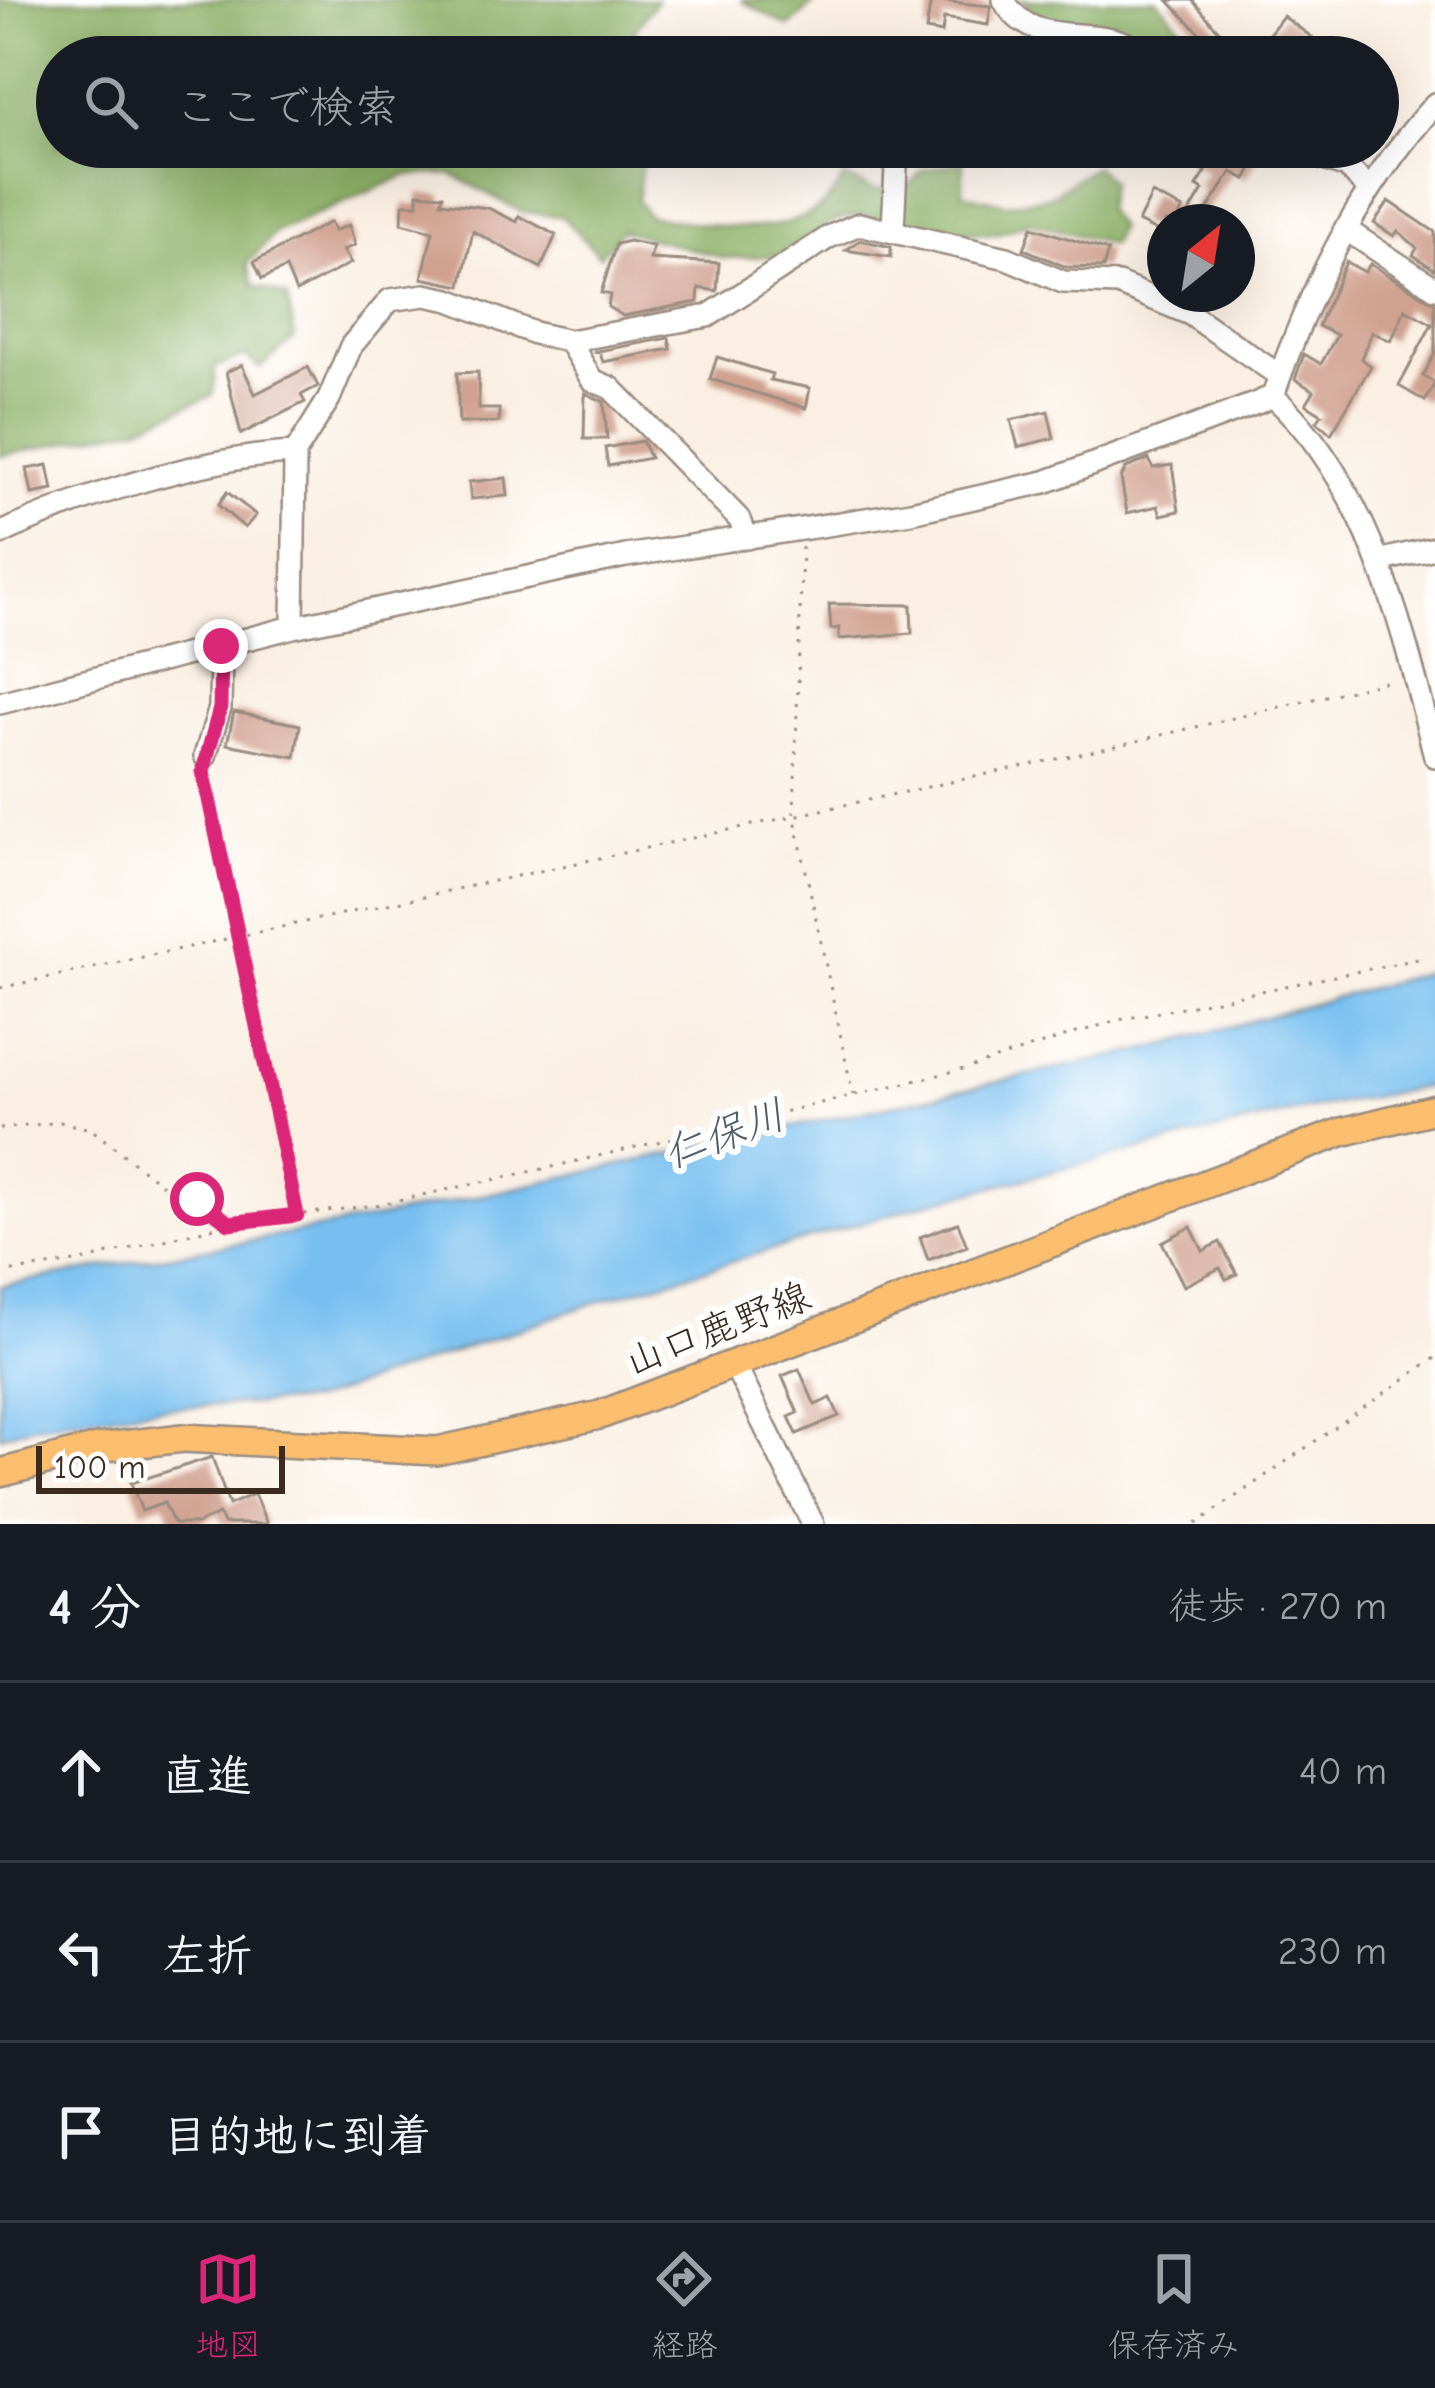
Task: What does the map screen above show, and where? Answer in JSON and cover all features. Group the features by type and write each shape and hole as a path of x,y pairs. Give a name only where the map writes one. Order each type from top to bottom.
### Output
{"main road":[{"name":"山口鹿野線","path":"0,1473 97,1448 183,1438 457,1448 600,1415 1303,1146 1435,1109"}],"street":[{"path":"1004,0 1016,17 1053,35 1099,32 1114,36"},
{"path":"1399,149 1435,104"},
{"path":"893,229 896,168"},
{"path":"1348,168 1368,188"},
{"path":"0,703 293,627 626,556 803,530 1045,482 1276,386 1345,229 1384,168"},
{"path":"293,627 295,453 329,399 351,346 390,300 425,295 450,300 569,341 708,316 829,237 860,224 1007,259 1063,282 1118,284 1190,314 1276,386 1333,473 1378,561 1435,756"},
{"path":"1345,229 1435,288"},
{"path":"569,341 592,380 611,388 740,520 747,538"},
{"path":"0,534 69,502 123,487 295,453"},
{"path":"1378,561 1435,548"},
{"path":"206,756 220,708 221,646"},
{"path":"734,1364 813,1524"}],"path":[{"path":"803,530 794,814 854,1096"},
{"path":"0,988 1103,749 1414,675"},
{"path":"206,756 203,771 297,1215"},
{"path":"0,1273 82,1261 229,1223 376,1205 968,1068 1114,1021 1418,959"},
{"path":"0,1130 60,1122 91,1129 161,1184 197,1199 229,1223"},
{"path":"1196,1524 1435,1358"}],"green space":[{"path":"0,0 657,0 634,36 36,36 36,168 641,168 637,201 649,216 730,227 784,224 808,215 828,200 844,177 874,190 908,186 923,170 963,168 963,193 1006,204 1048,197 1092,168 1110,181 1105,209 1118,228 1111,245 1031,222 996,234 938,232 861,215 837,220 778,256 724,258 621,230 600,256 561,216 522,212 451,174 407,175 276,232 247,264 254,285 287,297 295,338 260,368 245,356 215,367 213,395 140,426 0,456"},
{"path":"740,0 817,0 789,27"},
{"path":"1020,0 1157,0 1190,36 1086,36 1037,14"}],"water":[{"path":"1435,970 1435,1085 1293,1112 934,1201 593,1303 314,1401 155,1408 35,1425 0,1436 0,1286 383,1217 1153,1048"}],"building":[{"path":"931,0 991,6 988,25 944,18 942,33 926,30"},
{"path":"1168,0 1192,0 1224,36 1203,36"},
{"path":"1283,16 1310,36 1267,36"},
{"path":"1200,168 1252,168 1246,179 1232,172 1211,204 1195,204 1203,190 1197,186 1206,172"},
{"path":"418,193 443,195 441,202 488,208 517,222 519,216 556,235 541,268 473,231 461,286 422,278 433,231 402,223 403,204 418,204"},
{"path":"1152,194 1173,204 1147,204"},
{"path":"1389,201 1435,232 1435,270 1413,255 1417,248 1398,231 1394,236 1374,223"},
{"path":"1147,204 1147,226 1138,222"},
{"path":"330,222 334,231 349,225 355,245 343,250 351,263 296,292 286,268 262,279 254,262"},
{"path":"1032,227 1108,251 1103,268 1066,267 1024,249"},
{"path":"860,240 891,247 891,257 846,250"},
{"path":"629,241 653,246 650,259 719,263 717,291 699,288 698,302 623,316 608,307 610,295 601,293 616,244"},
{"path":"1346,262 1365,272 1370,264 1435,303 1435,353 1423,376 1435,383 1425,401 1399,386 1432,324 1405,309 1391,341 1372,332 1361,359 1371,366 1331,434 1317,421 1322,414 1306,404 1314,391 1295,379 1304,354 1321,364 1337,335 1318,326"},
{"path":"669,338 671,349 603,362 600,353 593,352"},
{"path":"717,357 772,374 770,380 810,388 806,408 710,379"},
{"path":"242,365 255,394 308,367 318,386 301,395 305,402 241,434 226,372"},
{"path":"478,372 479,409 499,409 499,422 459,423 457,373"},
{"path":"585,393 604,402 607,439 584,439"},
{"path":"1048,411 1054,438 1018,447 1011,420"},
{"path":"642,441 650,458 608,466 605,448"},
{"path":"1149,459 1153,468 1172,465 1179,511 1161,515 1158,506 1127,513 1121,478 1126,468"},
{"path":"48,465 53,490 32,494 27,469"},
{"path":"506,478 508,496 471,499 469,482"},
{"path":"227,492 256,515 245,528 218,505"},
{"path":"829,604 911,605 912,633 839,639 839,628 831,629"},
{"path":"234,712 300,725 295,757 227,744"},
{"path":"958,1223 967,1246 928,1260 920,1237"},
{"path":"1191,1227 1203,1251 1220,1242 1237,1274 1226,1279 1220,1268 1184,1286 1162,1242"},
{"path":"799,1369 815,1405 831,1398 839,1416 797,1434 789,1417 798,1413 782,1376"},
{"path":"212,1457 229,1505 254,1494 267,1524 223,1524 219,1514 197,1524 174,1524 164,1503 142,1511 131,1483"}],"route":[{"path":"197,1199 229,1223 297,1215 203,771 220,708 221,646"}],"water label":[{"name":"仁保川","path":"724,1133"}]}
